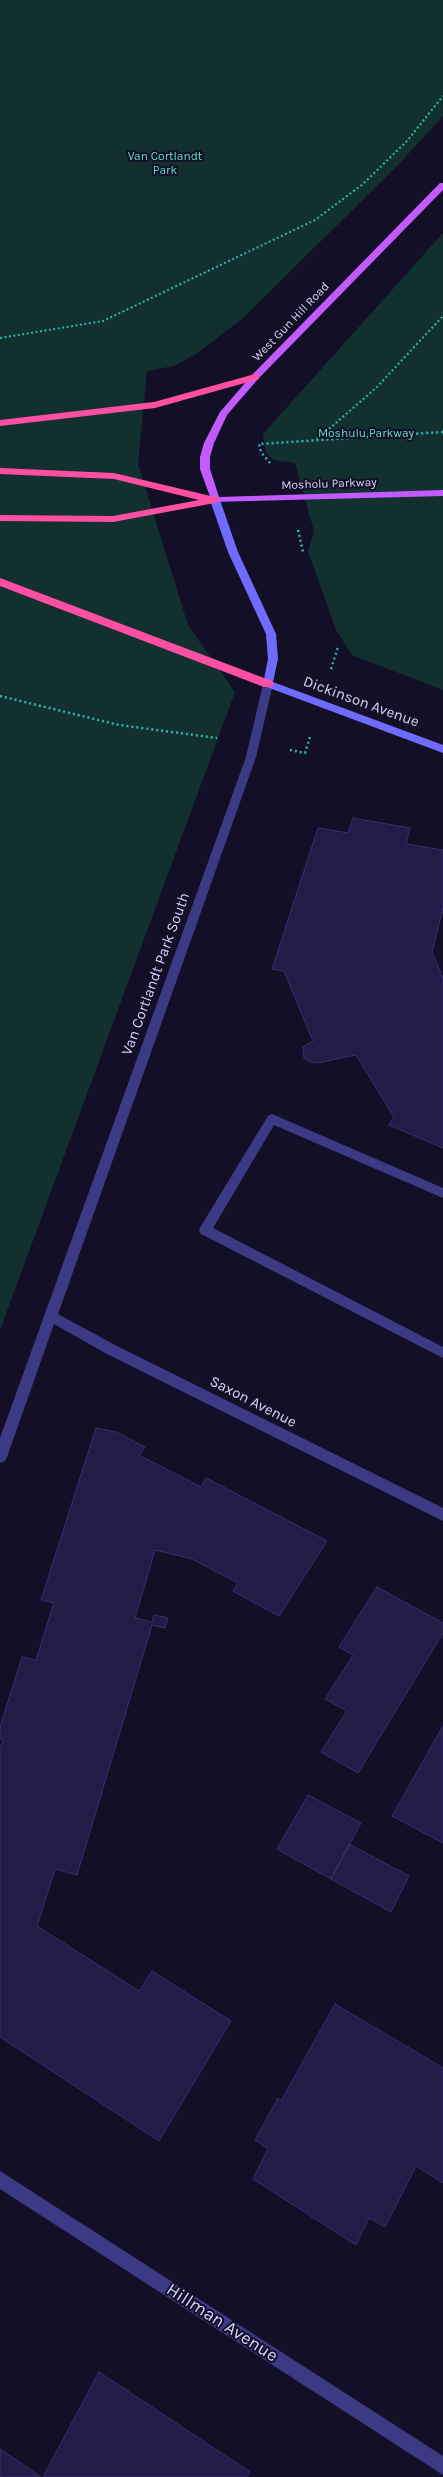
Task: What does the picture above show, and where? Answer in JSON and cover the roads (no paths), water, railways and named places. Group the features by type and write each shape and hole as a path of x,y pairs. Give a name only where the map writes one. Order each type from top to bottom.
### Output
{"highway":[{"path":"0,423 155,405 255,377"},
{"name":"Mosholu Parkway","path":"0,471 114,476 215,500"},
{"name":"Mosholu Parkway","path":"0,518 113,519 215,500"},
{"path":"0,582 268,684"}],"main road":[{"name":"West Gun Hill Road","path":"215,500 205,469 205,457 209,443 224,414 255,377 443,185"},
{"name":"Mosholu Parkway","path":"215,500 443,493"},
{"name":"Van Cortlandt Park South","path":"215,500 233,552 271,634 273,659 268,684"},
{"name":"Dickinson Avenue","path":"268,684 443,749"}],"street":[{"name":"Van Cortlandt Park South","path":"0,1457 251,757 268,684"},
{"path":"443,1193 272,1119 205,1230 443,1353"},
{"name":"Saxon Avenue","path":"50,1316 110,1349 443,1515"},
{"name":"Hillman Avenue","path":"0,2179 443,2466"}],"park label":[{"name":"Van Cortlandt Park","path":"165,164"},
{"name":"Moshulu Parkway","path":"366,434"}]}
